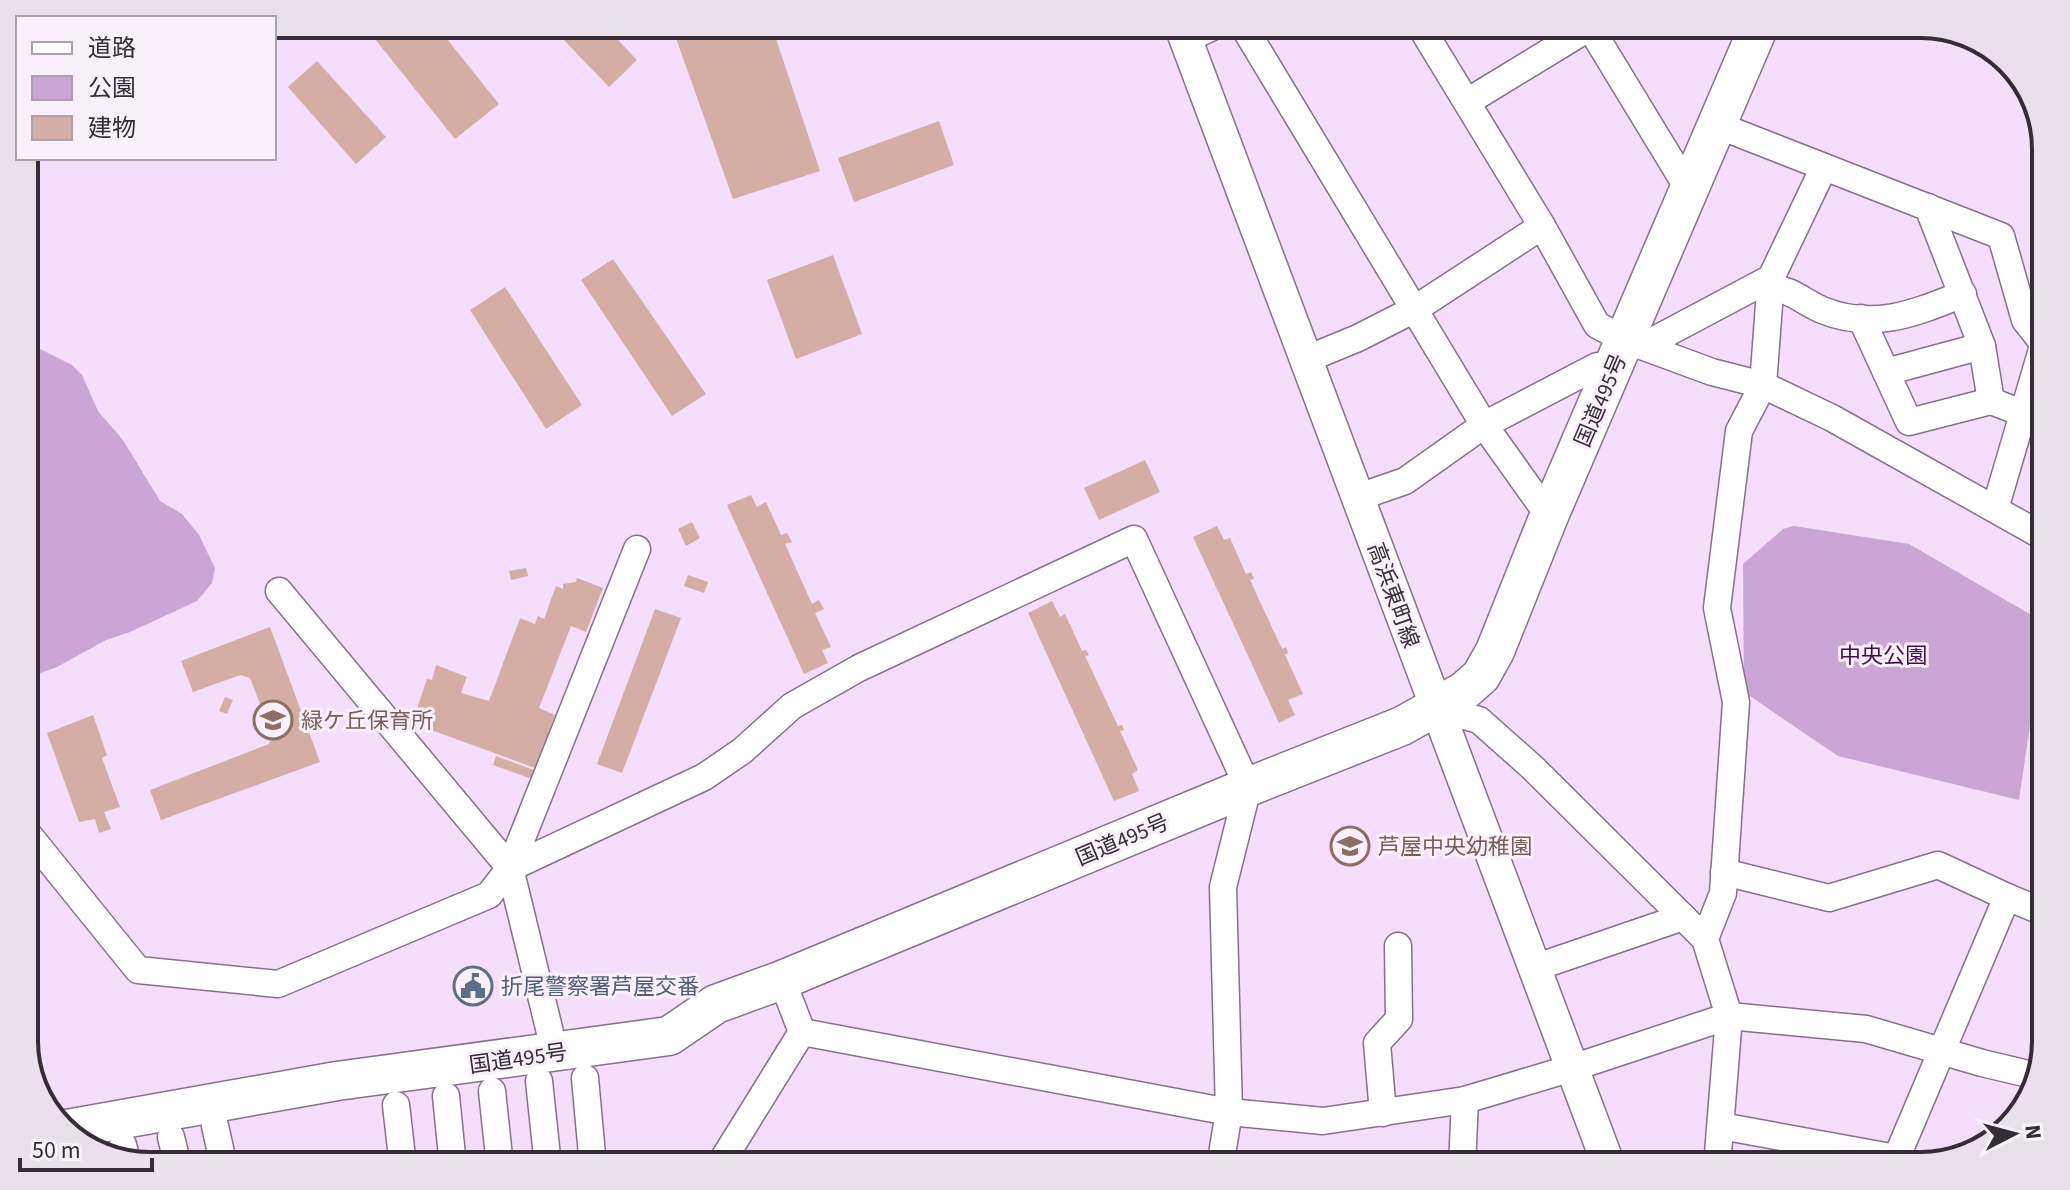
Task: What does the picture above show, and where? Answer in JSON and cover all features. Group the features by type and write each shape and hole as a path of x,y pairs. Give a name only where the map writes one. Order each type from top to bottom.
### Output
{"highway":[{"name":"国道495号","path":"80,1127 337,1081 547,1067 669,1036 716,1004 782,980 1402,726 1464,691 1481,676 1495,651 1549,516 1627,353 1689,190 1754,38"}],"main road":[{"name":"高浜東町線","path":"1185,38 1604,1152"}],"street":[{"path":"1250,38 1484,425 1549,516"},
{"path":"1428,38 1542,226 1597,325 1627,353 1763,385 1832,418 2032,530"},
{"path":"1467,102 1570,38"},
{"path":"1596,38 1689,190"},
{"path":"1717,125 2001,236 2025,320 2032,329"},
{"path":"1705,939 1723,893 1736,702 1717,608 1739,431 1763,385 1770,283 1824,167"},
{"path":"1928,207 1982,346 1991,401"},
{"path":"1307,359 1415,309 1542,226"},
{"path":"1770,283 1822,310 1861,318 1905,317 1963,294"},
{"path":"1359,497 1405,481 1484,425 1597,366 1770,283"},
{"path":"1861,318 1909,422 1991,401 2022,413"},
{"path":"1886,372 1982,346"},
{"path":"1995,509 2032,384"},
{"path":"510,868 704,777 742,751 792,706 859,668 1134,539 1248,787 1223,887 1229,1112 1222,1152"},
{"path":"38,846 138,970 198,978 278,984 489,895 510,868 637,549"},
{"path":"279,591 510,868 547,1067 548,1152"},
{"path":"1435,708 1479,720 1533,768 1705,939 1729,1016 1718,1152"},
{"path":"1724,872 1829,898 1938,865 2032,907"},
{"path":"1899,1152 2007,897"},
{"path":"1534,968 1683,917"},
{"path":"1383,1113 1377,1043 1399,1019 1398,946"},
{"path":"782,980 802,1032"},
{"path":"802,1032 1229,1112 1323,1121 1465,1100 1729,1016 1866,1029 2027,1073"},
{"path":"728,1152 802,1032"},
{"path":"585,1078 592,1152"},
{"path":"492,1091 499,1152"},
{"path":"446,1096 452,1152"},
{"path":"1463,1152 1465,1100"},
{"path":"396,1105 401,1152"},
{"path":"215,1126 221,1152"},
{"path":"1721,1126 1847,1152"},
{"path":"171,1137 175,1152"}],"green space":[{"path":"38,348 72,365 82,375 98,411 123,440 160,501 182,514 199,535 215,568 212,583 197,601 106,640 38,674"},
{"name":"中央公園","path":"1794,526 1909,544 2032,615 2032,712 2019,800 1838,756 1744,692 1743,564 1783,529"}],"building":[{"path":"446,38 499,104 455,139 375,39"},
{"path":"562,38 616,38 637,60 609,87"},
{"path":"676,38 776,38 820,171 733,199"},
{"path":"317,61 386,137 356,164 288,87"},
{"path":"939,121 954,165 854,202 838,158"},
{"path":"833,255 862,334 796,359 767,280"},
{"path":"613,259 706,394 672,416 581,280"},
{"path":"505,287 582,405 546,429 470,310"},
{"path":"1145,460 1160,492 1099,520 1084,488"},
{"path":"751,495 757,507 766,502 781,535 787,533 792,542 785,544 812,604 819,600 824,609 815,613 831,647 822,650 828,663 804,674 727,505"},
{"path":"692,522 700,538 686,546 678,529"},
{"path":"1217,526 1224,540 1230,538 1246,574 1251,572 1254,579 1250,580 1282,649 1286,647 1288,653 1285,655 1303,694 1288,700 1295,715 1279,723 1193,537"},
{"path":"526,568 528,576 511,580 509,571"},
{"path":"688,575 708,582 704,593 684,586"},
{"path":"577,578 603,588 586,632 571,626 539,708 555,715 535,768 412,723 427,679 432,680 436,665 467,677 461,693 489,701 520,618 535,624 538,616 544,619 556,586 563,589 563,584 576,582"},
{"path":"1052,601 1060,617 1065,614 1082,651 1086,650 1089,655 1085,656 1118,726 1122,725 1124,730 1120,731 1138,770 1132,774 1139,791 1114,801 1028,613"},
{"path":"655,609 681,618 622,773 597,764"},
{"path":"270,627 320,762 161,820 150,790 269,744 272,736 250,678 240,675 193,692 181,661"},
{"path":"225,697 233,700 227,714 219,711"},
{"path":"93,715 107,755 102,758 120,807 104,812 111,829 99,833 95,819 79,822 47,733"},
{"path":"496,756 534,770 532,779 493,765"}],"place":[{"name":"緑ケ丘保育所","path":"273,720"},
{"name":"芦屋中央幼稚園","path":"1350,846"},
{"name":"折尾警察署芦屋交番","path":"473,986"}]}
